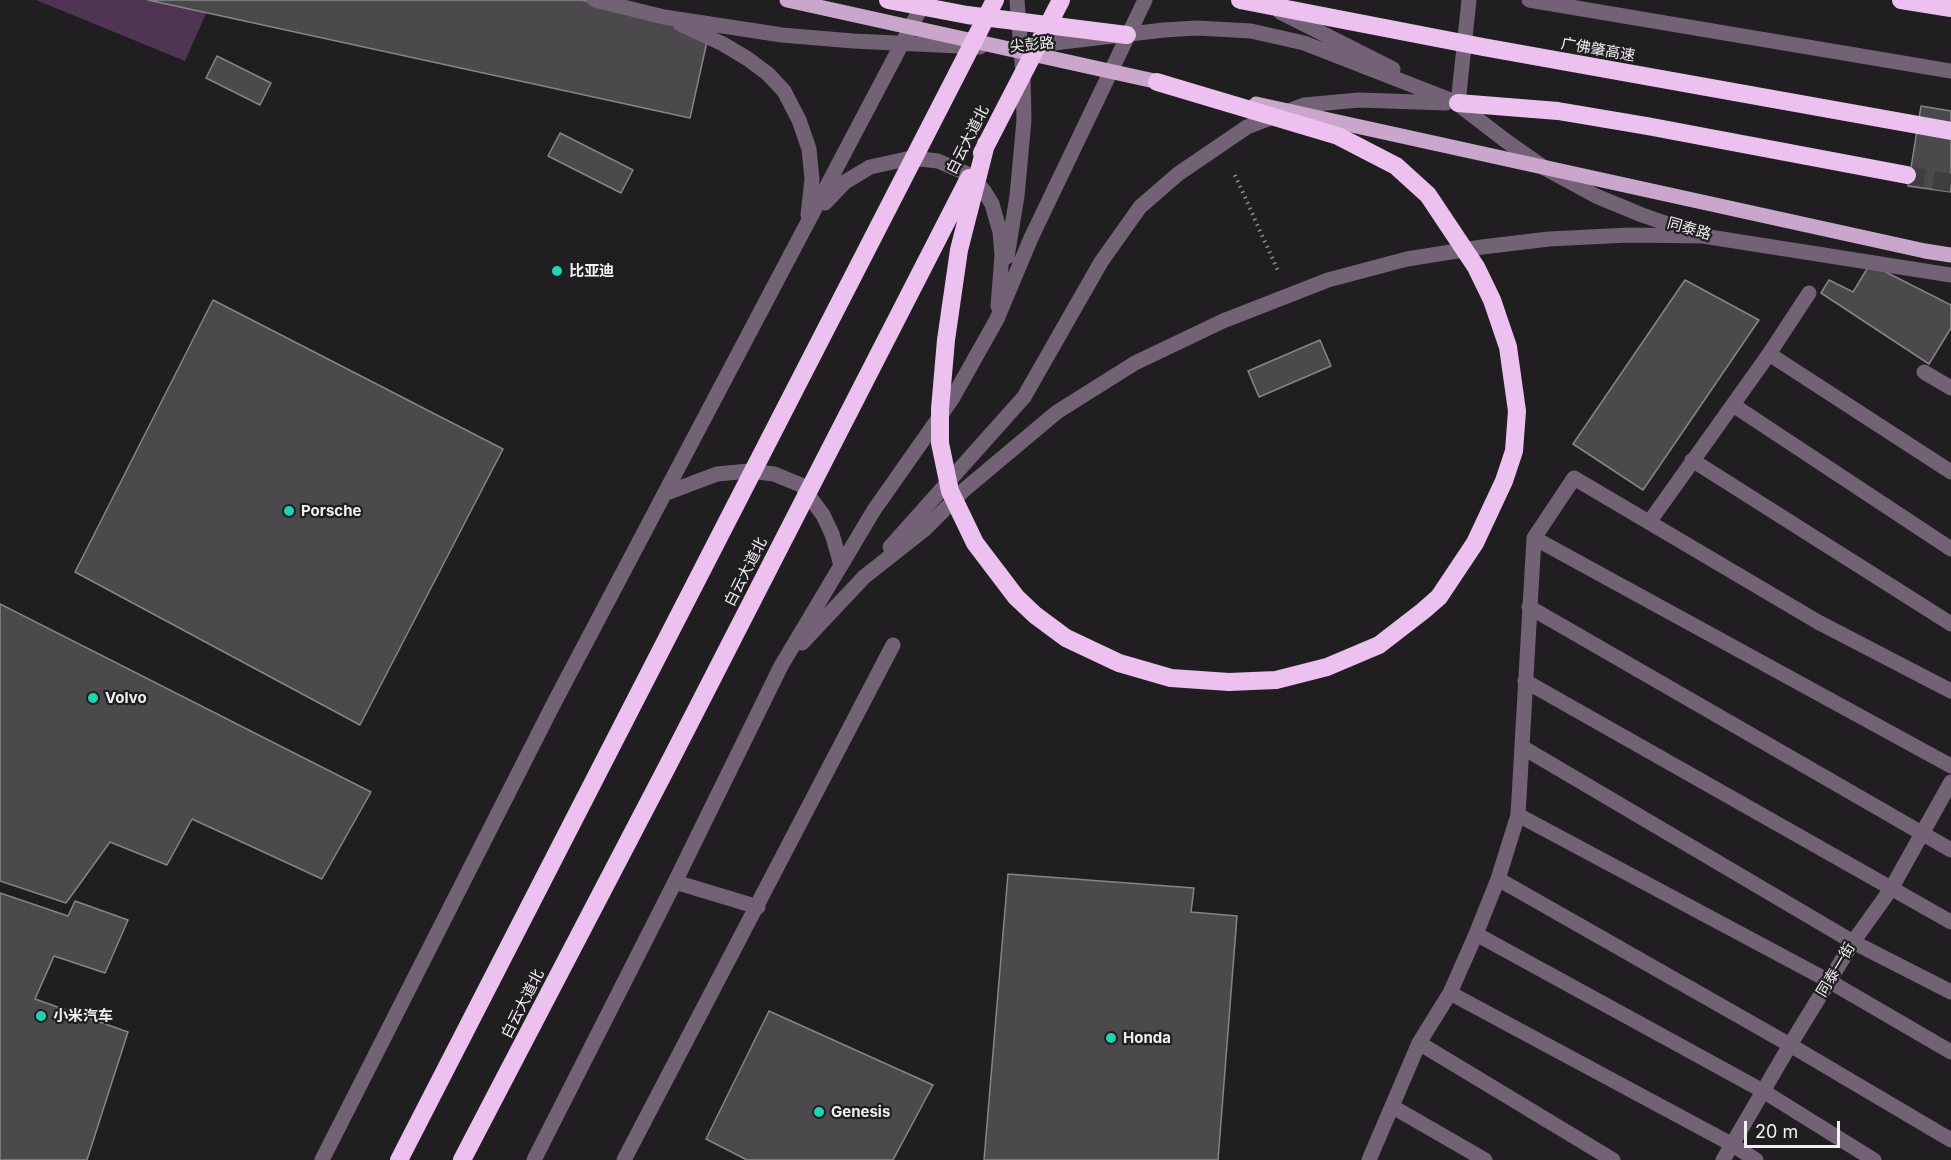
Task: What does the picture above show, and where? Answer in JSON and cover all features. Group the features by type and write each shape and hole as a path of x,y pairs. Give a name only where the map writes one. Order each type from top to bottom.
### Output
{"highway":[{"path":"888,0 967,15 1127,35"},
{"path":"399,1160 995,0"},
{"name":"白云大道北","path":"462,1160 1060,0"},
{"name":"广佛肇高速","path":"1240,0 1539,57 1951,131"},
{"path":"1900,0 1951,9"},
{"path":"986,144 967,214 953,284 940,409 940,443 950,491 975,543 1009,589 1035,615 1066,638 1119,663 1189,681 1254,682 1294,677 1337,663 1379,645 1439,597 1461,566 1487,521 1514,451 1516,431 1517,411 1512,371 1501,324 1476,267 1451,226 1428,195 1396,166 1338,136 1157,82"},
{"path":"1458,103 1557,111 1907,175"}],"main road":[{"path":"787,0 1914,249 1951,255"}],"street":[{"name":"尖彭路","path":"595,0 664,17 782,34 841,40 976,47 1004,48 1197,28 1251,32 1304,44 1458,103"},
{"path":"322,1160 553,705 925,0"},
{"path":"997,319 1022,150 1023,75 1017,0"},
{"path":"534,1160 782,666 874,510 952,399 997,319 1031,238 1145,0"},
{"path":"1257,0 1458,103"},
{"path":"1458,103 1468,0"},
{"path":"1529,0 1951,72"},
{"path":"664,17 723,44 748,59 768,74 784,91 799,120 809,149 812,179 807,224"},
{"path":"782,666 1024,397 1101,262 1140,207 1178,174 1247,127 1304,105 1359,100 1458,103"},
{"name":"同泰路","path":"1458,103 1546,169 1596,196 1642,215 1703,236 1951,275"},
{"path":"807,224 844,182 870,167 911,158 938,161 953,166 970,175 992,204 1000,232 1002,255 997,319"},
{"path":"864,577 925,529 964,490 1058,412 1135,363 1223,321 1328,280 1407,259 1482,246 1549,239 1629,235 1703,236"},
{"path":"1650,521 1769,354 1809,293"},
{"path":"1769,354 1951,472"},
{"path":"1924,372 1951,388"},
{"path":"1733,405 1951,549"},
{"path":"1692,460 1951,624"},
{"path":"664,494 717,474 749,471 774,474 801,485 823,515 832,534 841,565"},
{"path":"1369,1160 1419,1043 1450,993 1476,934 1498,879 1518,815 1533,538 1574,478 1818,622 1951,691"},
{"path":"1533,538 1951,766"},
{"path":"1529,607 1951,850"},
{"path":"624,1160 893,645"},
{"path":"1525,681 1951,922"},
{"path":"1522,747 1853,942 1951,992"},
{"name":"同泰一街","path":"1724,1160 1853,942 1891,889 1951,782"},
{"path":"1518,815 1829,981 1951,1052"},
{"path":"1498,879 1790,1045 1951,1140"},
{"path":"675,882 758,907"},
{"path":"1476,934 1763,1091 1874,1160"},
{"path":"1450,993 1756,1160"},
{"path":"1419,1043 1613,1160"},
{"path":"1393,1107 1485,1160"}],"path":[{"path":"1234,175 1278,271"}],"shaded area":[{"path":"36,0 212,0 185,61"}],"building":[{"path":"148,0 582,0 710,28 690,118"},
{"path":"217,56 271,83 260,105 206,78"},
{"path":"1921,106 1951,111 1951,192 1908,186"},
{"path":"560,133 633,170 621,193 548,156"},
{"path":"1870,264 1951,305 1951,328 1929,364 1821,293 1829,280 1853,292"},
{"path":"1685,280 1759,320 1643,490 1573,444"},
{"name":"Porsche","path":"213,300 503,449 360,725 75,572"},
{"path":"1320,340 1331,366 1259,397 1248,371"},
{"name":"Volvo","path":"0,604 371,792 322,879 192,819 167,865 110,842 66,903 0,881"},
{"name":"Honda","path":"1008,874 1194,888 1191,912 1237,916 1218,1160 984,1160"},
{"name":"小米汽车","path":"0,893 68,916 75,901 128,920 105,973 54,956 35,999 128,1032 87,1160 0,1160"},
{"name":"Genesis","path":"769,1011 933,1085 893,1160 747,1160 706,1139"}],"tunnel":[{"path":"1907,175 1951,183"}],"place":[{"name":"比亚迪","path":"557,271"},
{"name":"Porsche","path":"289,511"},
{"name":"Volvo","path":"93,698"},
{"name":"小米汽车","path":"41,1016"},
{"name":"Honda","path":"1111,1038"},
{"name":"Genesis","path":"819,1112"}]}
